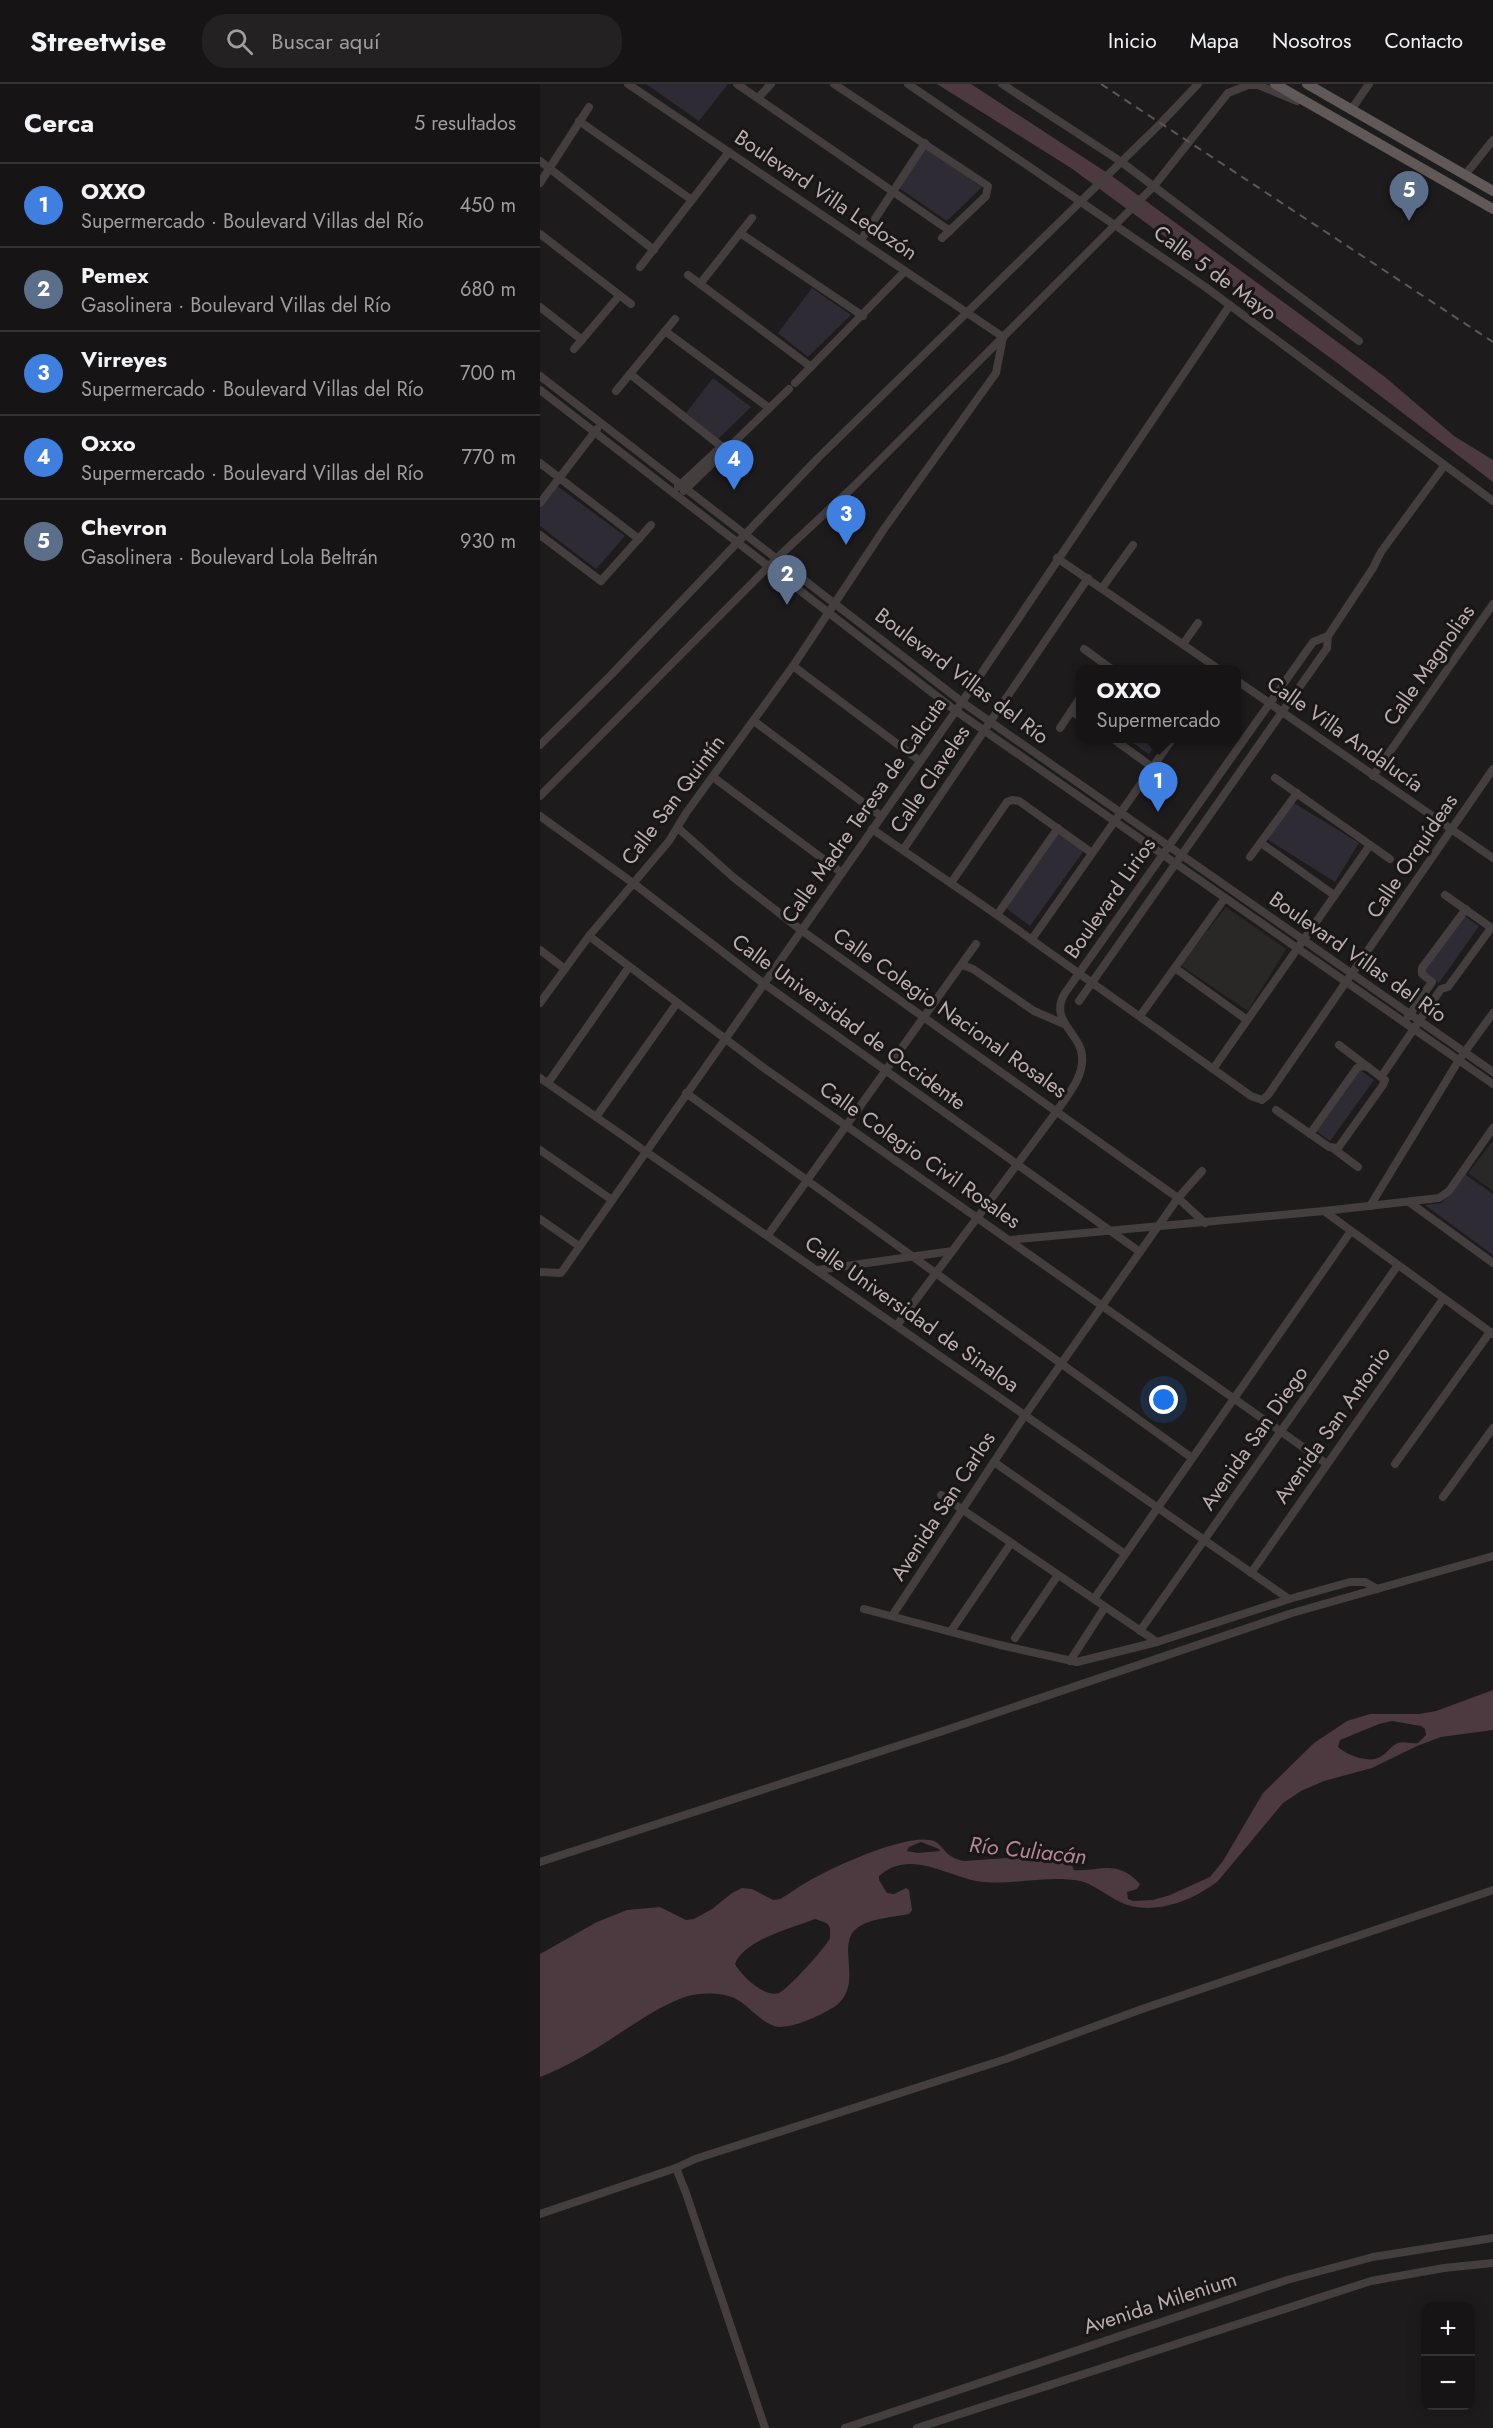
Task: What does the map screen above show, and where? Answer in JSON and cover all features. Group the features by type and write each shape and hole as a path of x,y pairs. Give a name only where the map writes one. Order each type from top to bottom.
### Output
{"main road":[{"path":"1275,84 1493,209"},
{"path":"1307,84 1493,191"}],"street":[{"name":"Boulevard Villa Ledozón","path":"628,84 1003,337"},
{"path":"737,84 950,231"},
{"path":"758,98 771,84"},
{"path":"834,84 987,184 989,189 986,196 942,238"},
{"name":"Calle 5 de Mayo","path":"908,84 1230,304 1493,501"},
{"path":"1002,84 1120,161 1359,341"},
{"path":"540,746 818,458 966,311 1089,194 1198,84"},
{"path":"1351,110 1368,84"},
{"path":"540,796 776,559 852,488 1153,188 1221,100 1236,89 1248,85 1270,89 1327,114"},
{"path":"540,183 589,107"},
{"path":"579,121 692,201"},
{"path":"1465,175 1493,140"},
{"path":"861,240 925,143"},
{"path":"640,267 729,152"},
{"path":"540,161 654,250"},
{"path":"700,284 752,218"},
{"path":"740,233 863,316"},
{"path":"540,234 631,304"},
{"path":"677,494 792,386 905,271"},
{"path":"688,275 811,367"},
{"path":"574,350 619,296"},
{"name":"Calle Madre Teresa de Calcuta","path":"540,1272 561,1273 956,711 1230,304"},
{"path":"540,307 582,340"},
{"path":"616,392 675,319"},
{"path":"665,331 769,408"},
{"name":"Calle San Quintín","path":"540,1003 589,936 678,828 686,813 793,666 884,529 996,374 1003,337"},
{"path":"630,374 724,448"},
{"name":"Boulevard Villas del Río","path":"540,376 677,494 956,711 1225,898 1300,944"},
{"name":"Boulevard Villas del Río","path":"540,390 684,486 962,702 1181,855 1300,944 1461,1056 1493,1084"},
{"path":"540,503 598,428"},
{"path":"540,464 639,539"},
{"name":"Boulevard Lirios","path":"1079,1001 1327,648 1328,636 1381,552 1444,466"},
{"path":"540,535 601,581 651,525"},
{"path":"1102,588 1133,545"},
{"path":"1058,558 1214,665"},
{"name":"Calle Claveles","path":"903,850 1088,578"},
{"name":"Calle Magnolias","path":"1373,776 1493,604"},
{"path":"1183,644 1198,623"},
{"name":"Boulevard Lirios","path":"1241,743 1313,642 1328,636"},
{"path":"1084,649 1100,665"},
{"path":"793,666 920,761"},
{"name":"Calle Villa Andalucía","path":"1241,683 1493,858"},
{"path":"1060,728 1076,704"},
{"path":"1071,711 1076,714"},
{"path":"754,720 881,816"},
{"path":"1119,743 1152,767"},
{"path":"1032,939 1169,743"},
{"name":"Boulevard Lirios","path":"1064,1024 1061,999 1241,743"},
{"name":"Calle Orquídeas","path":"1213,1069 1251,1096 1259,1100 1266,1097 1493,769"},
{"path":"713,777 842,873"},
{"path":"1275,778 1390,859"},
{"path":"1251,857 1297,793"},
{"path":"951,883 1007,802 1012,800 1019,801 1092,853"},
{"name":"Calle Universidad de Occidente","path":"540,816 763,983 1140,1252"},
{"name":"Calle Colegio Nacional Rosales","path":"678,828 733,877 801,930 1178,1198 1205,1223"},
{"path":"997,915 1058,828"},
{"path":"872,829 1032,939 1213,1069 1370,844"},
{"path":"1261,843 1334,895"},
{"path":"1381,1077 1441,989 1448,987 1492,929 1445,895"},
{"path":"1140,1016 1225,898"},
{"path":"1407,1018 1432,982 1422,974 1422,968 1466,909"},
{"name":"Calle Colegio Civil Rosales","path":"589,936 724,1039 1326,1464"},
{"path":"768,1235 976,944"},
{"path":"540,950 565,969"},
{"path":"897,1325 1057,1111 1078,1078 1082,1062 1079,1043 1064,1024 1034,1011 973,969 962,965"},
{"path":"548,1083 629,967"},
{"path":"1175,968 1248,1020"},
{"path":"596,1116 677,1003"},
{"path":"1370,1206 1461,1056 1493,1013"},
{"path":"1337,1147 1385,1080 1339,1045"},
{"name":"Boulevard Villas del Río","path":"1461,1056 1493,1072"},
{"path":"1310,1134 1357,1068 1362,1066 1368,1068"},
{"name":"Calle Universidad de Sinaloa","path":"540,1078 1289,1599"},
{"path":"686,1093 1192,1458"},
{"path":"1276,1110 1310,1134 1337,1147 1358,1167"},
{"path":"1009,1240 1109,1230 1157,1228 1438,1198 1446,1194 1493,1128"},
{"path":"540,1150 612,1200"},
{"name":"Avenida San Carlos","path":"892,1616 1024,1415 1178,1198 1202,1171"},
{"path":"1409,1202 1493,1263"},
{"path":"1324,1211 1491,1333 1395,1464"},
{"path":"540,1219 579,1246"},
{"path":"1094,1599 1351,1231"},
{"path":"818,1270 952,1251"},
{"name":"Avenida San Diego","path":"1140,1631 1398,1265"},
{"name":"Avenida San Antonio","path":"1251,1573 1443,1299"},
{"path":"1443,1497 1493,1428"},
{"path":"994,1462 1125,1554"},
{"path":"941,1495 1157,1642"},
{"path":"951,1631 1011,1543"},
{"path":"540,1862 937,1733 1292,1613 1493,1556"},
{"path":"1015,1638 1058,1575"},
{"path":"864,1609 1070,1661 1090,1660 1157,1642 1289,1599 1358,1581 1368,1583 1377,1589"},
{"path":"1070,1661 1105,1606"},
{"path":"540,2214 676,2168 694,2159 1006,2059 1142,2009 1493,1890"},
{"path":"676,2168 765,2428"},
{"name":"Avenida Milenium","path":"845,2428 1287,2280 1372,2257 1493,2238"},
{"name":"Avenida Milenium","path":"917,2428 1219,2328 1371,2281 1444,2268 1493,2263"}],"shaded area":[{"path":"646,84 728,84 699,121"},
{"path":"937,84 971,84 1112,176 1385,377 1454,436 1493,460 1493,482 1336,362 1071,168"},
{"path":"925,148 982,187 947,221 899,188"},
{"path":"812,288 851,315 808,357 778,333"},
{"path":"713,378 751,407 718,439 686,413"},
{"path":"557,486 625,536 596,569 540,526 540,508"},
{"path":"1133,743 1157,743 1149,754"},
{"path":"1291,801 1359,843 1335,882 1267,839"},
{"path":"1060,831 1085,849 1030,926 1006,908"},
{"path":"1226,907 1286,949 1248,1011 1180,965"},
{"path":"1462,914 1479,926 1439,983 1422,971"},
{"path":"1359,1069 1374,1080 1330,1141 1315,1130"},
{"path":"1493,1141 1493,1191 1468,1173"},
{"path":"1463,1173 1493,1194 1493,1255 1425,1205 1442,1203"},
{"path":"1493,1690 1493,1730 1441,1737 1372,1768 1324,1781 1301,1791 1283,1803 1218,1881 1184,1900 1171,1905 1145,1908 1120,1902 1080,1881 1056,1879 984,1882 931,1867 904,1864 891,1868 879,1876 879,1880 887,1893 894,1894 906,1888 909,1890 912,1910 909,1914 865,1923 852,1933 848,1953 848,1987 843,1998 829,2010 805,2021 780,2027 765,2021 741,2002 729,1996 701,1994 688,1996 661,2008 601,2046 540,2077 540,1954 597,1922 627,1910 660,1907 686,1920 694,1919 742,1888 752,1889 773,1900 780,1899 818,1876 850,1861 886,1847 918,1840 935,1841 951,1856 964,1861 1083,1853 1086,1858 1072,1865 1074,1870 1108,1868 1124,1871 1140,1884 1137,1889 1127,1892 1128,1899 1153,1900 1210,1877 1223,1861 1263,1793 1314,1743 1347,1721 1370,1714 1419,1714 1436,1711","holes":["1392,1721 1421,1726 1425,1729 1426,1735 1418,1743 1398,1743 1383,1755 1373,1759 1354,1756 1338,1747 1340,1740","921,1842 940,1851 918,1853 907,1851 909,1847","815,1919 829,1926 830,1938 822,1950 790,1984 779,1993 773,1994 760,1989 742,1974 735,1964 748,1948 782,1931"]}],"railway":[{"path":"1101,84 1493,342"}],"place":[{"name":"Chevron","path":"1409,221"},
{"name":"Oxxo","path":"734,490"},
{"name":"Virreyes","path":"846,545"},
{"name":"Pemex","path":"787,605"},
{"name":"OXXO","path":"1158,812"}],"water label":[{"name":"Río Culiacán","path":"1028,1850"}]}
